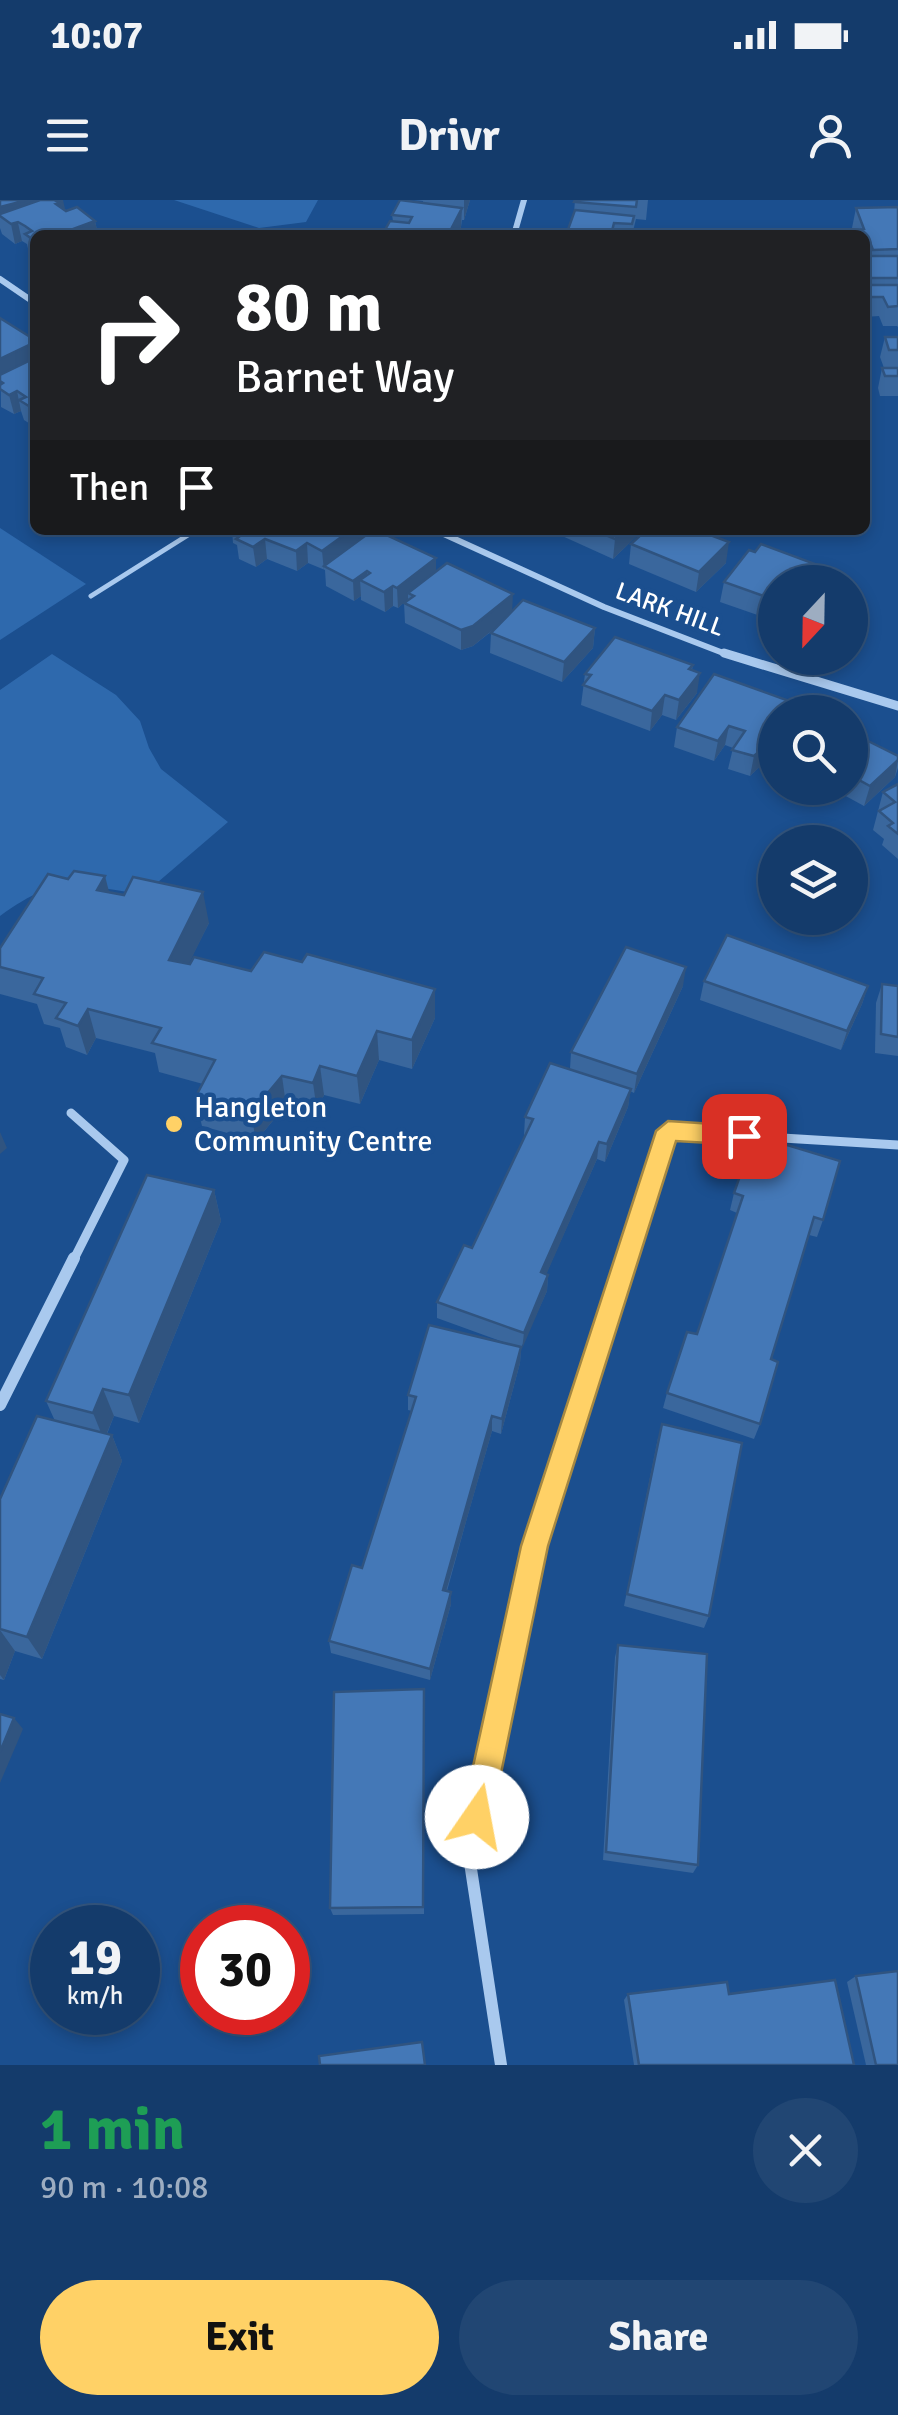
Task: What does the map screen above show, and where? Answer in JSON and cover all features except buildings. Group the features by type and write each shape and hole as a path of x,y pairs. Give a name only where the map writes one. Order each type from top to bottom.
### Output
{"street":[{"path":"515,230 524,200"},
{"path":"0,279 30,299"},
{"name":"LARK HILL","path":"445,535 568,594 832,690 898,706"},
{"path":"0,1405 124,1160 70,1114"},
{"path":"501,2065 469,1856 535,1546 668,1131 898,1145"}],"lane":[{"path":"92,596 188,535"}],"shaded area":[{"path":"174,200 318,200 306,222 259,228"},
{"path":"0,528 86,584 0,640"},
{"path":"52,654 116,695 140,721 161,769 228,822 144,894 85,886 54,888 20,902 0,916 0,690"}],"place":[{"name":"Hangleton Community Centre","path":"174,1124"}],"route":[{"path":"477,1817 535,1546 668,1131 744,1136"}]}
